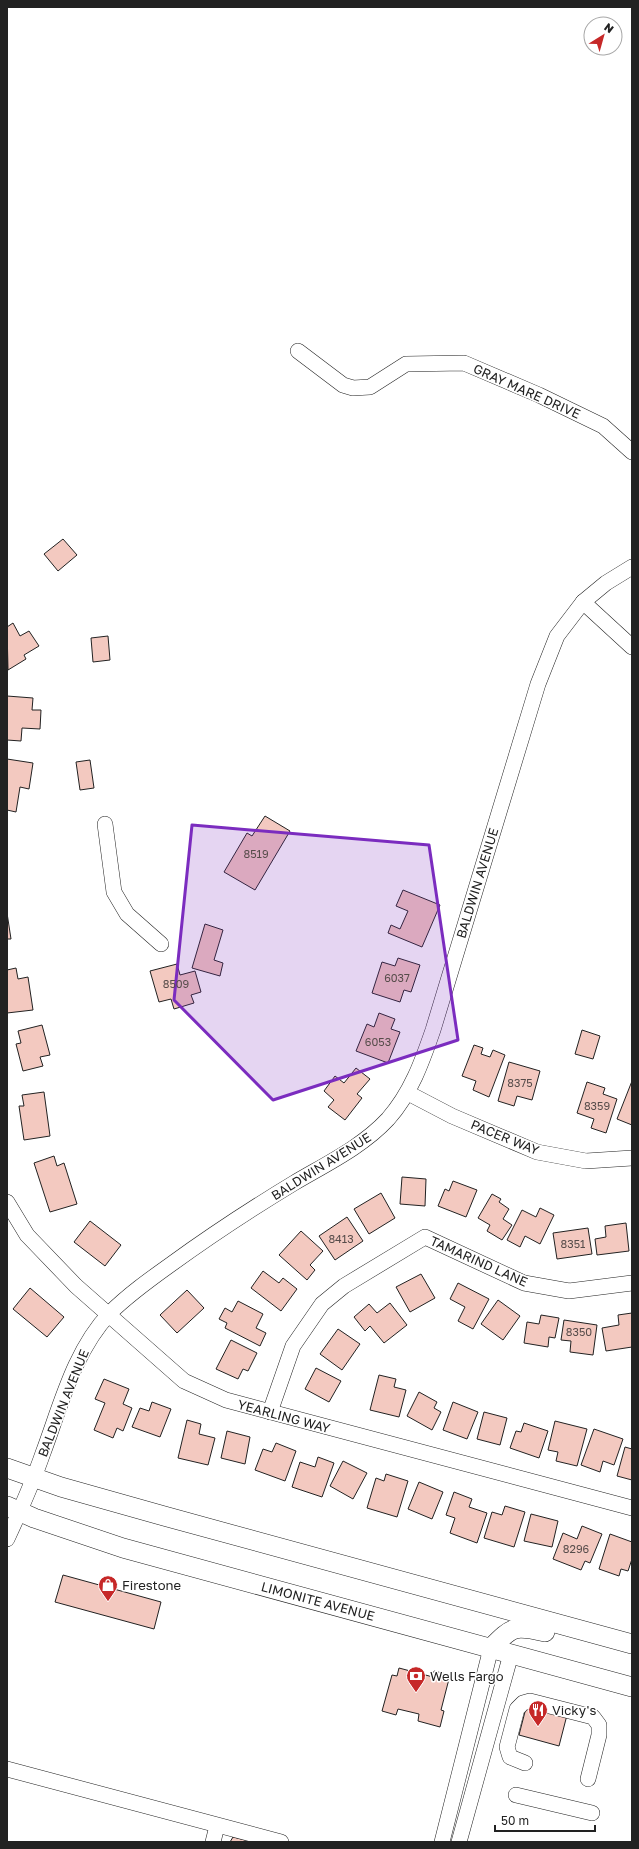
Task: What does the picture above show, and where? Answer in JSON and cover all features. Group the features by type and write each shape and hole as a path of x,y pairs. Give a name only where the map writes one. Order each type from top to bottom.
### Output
{"main road":[{"path":"7,1468 33,1478 156,1514 632,1644"},
{"name":"LIMONITE AVENUE","path":"13,1509 123,1548 632,1687"},
{"path":"491,1648 508,1632 523,1627 632,1655"}],"street":[{"name":"GRAY MARE DRIVE","path":"298,351 342,385 353,388 370,387 406,364 464,363 604,426 632,452"},
{"name":"BALDWIN AVENUE","path":"7,1539 13,1509 33,1478 71,1376 86,1344 109,1315 124,1300 147,1282 238,1217 365,1141 388,1119 408,1093 422,1063 433,1030 538,684 557,636 583,602 606,583 632,567"},
{"path":"583,602 632,647"},
{"path":"105,824 114,892 127,914 161,944"},
{"name":"PACER WAY","path":"408,1093 452,1116 537,1152 586,1162 632,1158"},
{"name":"YEARLING WAY","path":"7,1202 27,1235 76,1286 184,1381 226,1400 632,1508"},
{"name":"TAMARIND LANE","path":"270,1412 293,1346 322,1304 344,1286 425,1237 524,1282 569,1292 632,1283"},
{"path":"442,1842 491,1648"},
{"path":"459,1842 511,1654"},
{"path":"525,1763 510,1757 507,1746 517,1709 523,1703 530,1701 593,1717 598,1724 599,1735 588,1779"},
{"path":"7,1769 281,1842"},
{"path":"516,1795 592,1813"},
{"path":"213,1842 217,1826"}],"highlighted area":[{"path":"192,825 429,845 458,1040 273,1100 174,1000"}],"building":[{"path":"63,539 77,555 58,571 44,554"},
{"path":"13,623 20,636 29,631 39,646 24,655 26,659 8,670 7,627"},
{"path":"108,636 110,660 93,662 91,638"},
{"path":"7,696 33,698 32,710 41,710 40,729 22,728 21,741 7,740"},
{"path":"7,759 33,763 29,789 20,787 16,812 7,810"},
{"path":"90,760 94,788 80,790 76,762"},
{"path":"265,816 290,831 255,890 224,872 247,833 252,836"},
{"path":"403,890 440,905 422,947 388,933 391,925 400,929 408,911 396,906"},
{"path":"7,913 11,939 7,939"},
{"path":"205,924 223,930 214,960 223,963 220,976 192,968"},
{"path":"398,958 420,965 411,992 404,990 400,1002 372,993 382,962 395,966"},
{"path":"177,964 180,975 195,971 201,992 191,995 194,1003 174,1009 171,999 159,1002 150,971"},
{"path":"16,968 18,979 28,977 33,1010 7,1013 7,970"},
{"path":"379,1013 395,1019 391,1029 400,1032 388,1063 356,1051 367,1024 374,1027"},
{"path":"42,1025 50,1055 40,1057 43,1066 23,1071 16,1044 21,1043 18,1031"},
{"path":"582,1030 600,1036 593,1059 575,1054"},
{"path":"474,1045 483,1048 481,1054 490,1057 493,1050 505,1055 489,1097 473,1090 476,1081 462,1076"},
{"path":"509,1062 540,1071 532,1100 517,1096 514,1106 498,1101"},
{"path":"356,1068 370,1079 357,1094 362,1098 345,1120 328,1107 334,1100 324,1091 335,1076 344,1083"},
{"path":"632,1081 632,1125 617,1119"},
{"path":"587,1082 605,1088 603,1094 617,1099 606,1133 591,1128 594,1119 577,1113"},
{"path":"44,1092 50,1136 24,1140 19,1106 24,1106 22,1095"},
{"path":"54,1156 57,1166 64,1163 77,1204 50,1212 34,1163"},
{"path":"402,1177 426,1179 425,1206 400,1204"},
{"path":"453,1181 477,1190 466,1217 438,1206 445,1189 449,1191"},
{"path":"381,1193 395,1218 369,1234 354,1209"},
{"path":"492,1194 501,1199 499,1202 509,1209 503,1219 512,1225 502,1240 487,1231 490,1225 478,1218"},
{"path":"540,1208 554,1215 540,1244 525,1236 520,1247 507,1240 522,1210 536,1217"},
{"path":"347,1217 363,1241 335,1260 319,1236"},
{"path":"90,1221 121,1245 105,1266 74,1242"},
{"path":"626,1223 629,1251 597,1255 595,1239 606,1237 605,1226"},
{"path":"588,1228 592,1254 557,1259 553,1233"},
{"path":"301,1231 323,1251 310,1265 315,1270 307,1280 279,1255"},
{"path":"263,1271 279,1283 283,1278 297,1289 281,1311 251,1288"},
{"path":"421,1274 435,1298 410,1312 396,1287"},
{"path":"458,1283 489,1299 473,1329 458,1321 465,1307 450,1299"},
{"path":"30,1288 64,1317 47,1337 13,1309"},
{"path":"187,1290 204,1308 177,1333 160,1315"},
{"path":"498,1300 520,1316 503,1340 481,1324"},
{"path":"238,1301 263,1314 256,1328 266,1333 260,1346 225,1328 227,1323 219,1319 225,1308 232,1312"},
{"path":"390,1303 407,1325 384,1343 370,1326 365,1331 354,1317 369,1304 377,1313"},
{"path":"632,1313 632,1347 606,1351 602,1328 619,1325 618,1315"},
{"path":"541,1315 559,1318 555,1338 549,1337 548,1347 524,1343 527,1322 539,1324"},
{"path":"564,1320 597,1325 593,1355 570,1352 571,1341 561,1340"},
{"path":"338,1329 360,1344 342,1370 320,1354"},
{"path":"231,1340 257,1353 248,1371 243,1369 238,1379 216,1369"},
{"path":"316,1368 341,1381 329,1402 305,1389"},
{"path":"379,1375 396,1379 394,1387 406,1390 399,1417 370,1410"},
{"path":"104,1379 129,1389 123,1404 132,1408 123,1431 117,1428 113,1438 94,1430 105,1403 95,1399"},
{"path":"419,1392 437,1402 434,1408 441,1412 432,1430 407,1416"},
{"path":"152,1402 171,1409 160,1437 132,1427 140,1408 149,1411"},
{"path":"453,1402 478,1412 467,1439 443,1430"},
{"path":"484,1412 507,1418 500,1445 477,1439"},
{"path":"187,1420 201,1424 199,1434 215,1438 208,1465 178,1458"},
{"path":"555,1421 587,1429 577,1466 556,1461 558,1452 548,1450"},
{"path":"524,1423 548,1431 539,1458 510,1448 516,1431 521,1432"},
{"path":"594,1429 623,1439 614,1465 603,1461 600,1472 581,1465"},
{"path":"227,1431 250,1437 245,1464 221,1458"},
{"path":"276,1443 296,1451 285,1481 255,1470 263,1449 272,1452"},
{"path":"625,1447 632,1449 632,1480 617,1476"},
{"path":"318,1457 334,1463 322,1497 292,1487 300,1462 315,1467"},
{"path":"343,1461 367,1473 353,1499 330,1486"},
{"path":"386,1474 408,1481 397,1517 367,1508 376,1478 384,1481"},
{"path":"419,1482 443,1492 432,1519 408,1509"},
{"path":"454,1492 472,1499 469,1507 487,1513 477,1543 450,1533 455,1518 446,1515"},
{"path":"505,1506 525,1512 514,1547 484,1538 492,1512 502,1515"},
{"path":"531,1514 558,1521 552,1547 524,1541"},
{"path":"582,1526 602,1534 590,1563 585,1561 581,1570 553,1559 563,1533 577,1539"},
{"path":"610,1534 632,1542 632,1559 628,1571 621,1569 619,1576 599,1569"},
{"name":"Firestone","path":"63,1575 161,1602 154,1629 55,1602"},
{"name":"Wells Fargo","path":"399,1668 433,1677 434,1671 450,1675 441,1710 444,1711 440,1727 418,1721 419,1714 398,1709 396,1715 382,1711 392,1675 397,1676"},
{"path":"527,1704 567,1715 559,1746 519,1735"},
{"path":"233,1837 253,1842 230,1842"}],"place":[{"name":"Firestone","path":"108,1602"},
{"name":"Wells Fargo","path":"416,1693"},
{"name":"Vicky's","path":"538,1727"}]}
